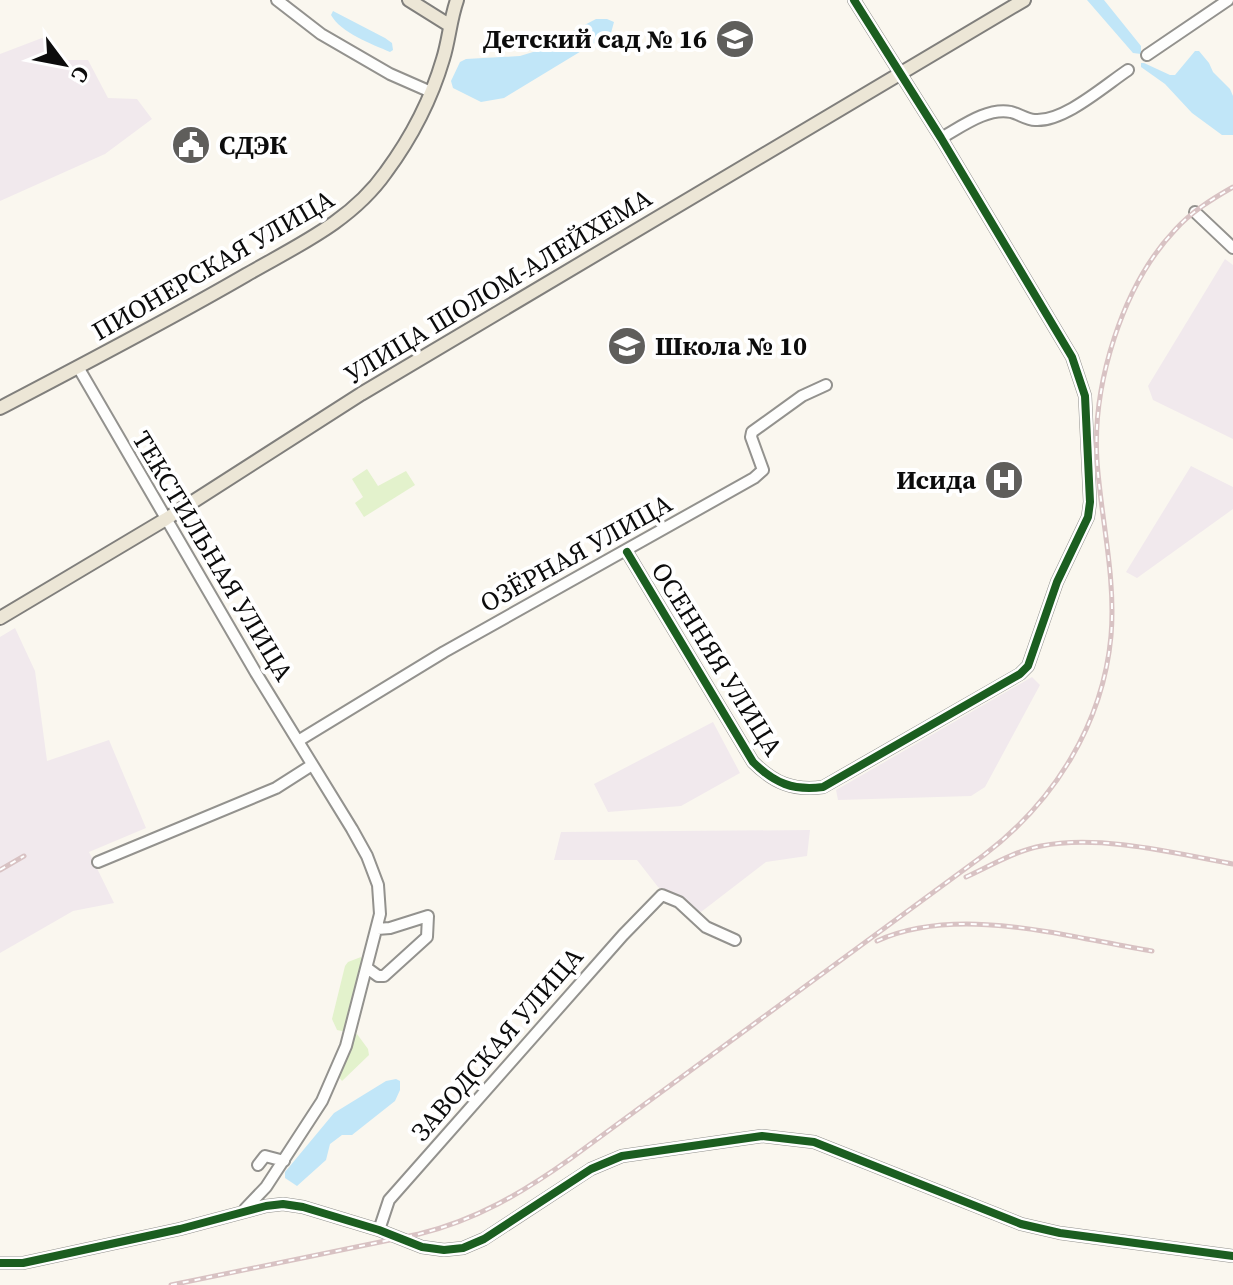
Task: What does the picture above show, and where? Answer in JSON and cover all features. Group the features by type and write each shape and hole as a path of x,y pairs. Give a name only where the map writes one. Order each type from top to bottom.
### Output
{"main road":[{"path":"409,0 449,25"},
{"name":"ПИОНЕРСКАЯ УЛИЦА","path":"447,0 449,25"},
{"name":"ПИОНЕРСКАЯ УЛИЦА","path":"0,408 209,296 344,217 366,198 385,175 417,124 444,58 457,0"},
{"name":"УЛИЦА ШОЛОМ-АЛЕЙХЕМА","path":"0,618 166,519 361,394 1024,0"},
{"name":"ПИОНЕРСКАЯ УЛИЦА","path":"0,414 66,378 78,367"}],"street":[{"path":"277,0 321,34 390,74 431,92"},
{"name":"ОСЕННЯЯ УЛИЦА","path":"627,552 753,762 770,778 788,786 808,789 823,787 1020,674 1028,666 1057,582 1088,517 1085,396 1072,357 1060,334 854,0"},
{"path":"1147,55 1228,0"},
{"path":"941,138 970,121 994,113 1008,111 1034,120 1068,111 1128,70"},
{"path":"1195,212 1233,248"},
{"name":"ТЕКСТИЛЬНАЯ УЛИЦА","path":"78,367 367,856 378,885 380,914 377,929 346,1046 334,1074 322,1101 266,1187 250,1206 233,1214"},
{"name":"ОЗЁРНАЯ УЛИЦА","path":"298,741 444,652 627,552 760,474 763,466 751,437 752,432 802,396 826,385"},
{"path":"98,862 261,794 312,765"},
{"name":"ЗАВОДСКАЯ УЛИЦА","path":"379,1230 389,1200 614,945 662,895 679,902 706,927 735,940"},
{"path":"367,968 378,976 384,976 427,937 428,916 377,929"},
{"path":"266,1187 272,1199 283,1204 379,1230 422,1247 444,1250 463,1248 484,1239 591,1169 622,1156 762,1136 784,1137 814,1142 1021,1224 1060,1233 1233,1256"},
{"path":"258,1165 265,1156 284,1161"},
{"path":"0,1263 23,1263 283,1204"}],"shaded area":[{"path":"42,38 59,49 67,60 88,60 108,98 137,99 152,119 105,154 0,201 0,54"},
{"path":"1225,259 1233,265 1233,439 1153,400 1148,386"},
{"path":"1191,466 1233,487 1233,509 1137,578 1126,572"},
{"path":"15,628 35,671 47,761 109,740 146,828 89,852 114,903 73,911 0,953 0,637"},
{"path":"1032,677 1040,685 985,787 971,796 838,800 836,790"},
{"path":"713,722 740,773 681,806 608,812 594,784"},
{"path":"810,830 807,856 766,862 701,912 658,887 637,860 554,860 561,832"}],"green space":[{"path":"367,469 378,486 406,471 415,485 364,517 355,503 363,497 352,479"},
{"path":"361,957 363,961 346,1032 337,1030 332,1019 345,966"},
{"path":"357,1034 369,1055 342,1081 339,1077"}],"water":[{"path":"1087,0 1104,0 1141,46 1141,54 1133,53"},
{"path":"333,11 385,38 392,43 393,50 390,52 349,33 331,15"},
{"path":"596,19 614,22 611,33 504,98 481,102 453,88 451,81 460,62 466,59 520,56 533,52"},
{"path":"1195,51 1199,51 1213,72 1230,89 1233,96 1233,135 1222,135 1192,113 1165,84 1141,67 1144,63 1175,75"},
{"path":"386,1081 400,1081 400,1090 395,1101 352,1135 342,1135 330,1144 326,1160 297,1186 285,1178 285,1172 334,1113"}],"railway":[{"path":"171,1285 419,1234 460,1221 516,1194 570,1159 984,855 1032,811 1071,759 1098,700 1106,669 1112,614 1097,432 1100,401 1114,338 1140,279 1156,253 1188,217 1233,187"},
{"path":"966,877 1022,851 1063,843 1137,846 1233,864"},
{"path":"0,870 24,856"},
{"path":"877,941 909,930 977,924 1049,932 1152,951"}],"cycle path":[{"path":"627,552 753,762 785,784 802,788 823,787 1020,674 1028,666 1057,582 1088,517 1085,396 1072,357 854,0"},
{"path":"0,1263 23,1263 283,1204 379,1230 422,1247 444,1250 463,1248 484,1239 591,1169 622,1156 762,1136 814,1142 1021,1224 1060,1233 1233,1256"}],"place":[{"name":"Детский сад № 16","path":"735,39"},
{"name":"СДЭК","path":"191,145"},
{"name":"Школа № 10","path":"627,346"},
{"name":"Исида","path":"1004,480"}]}
